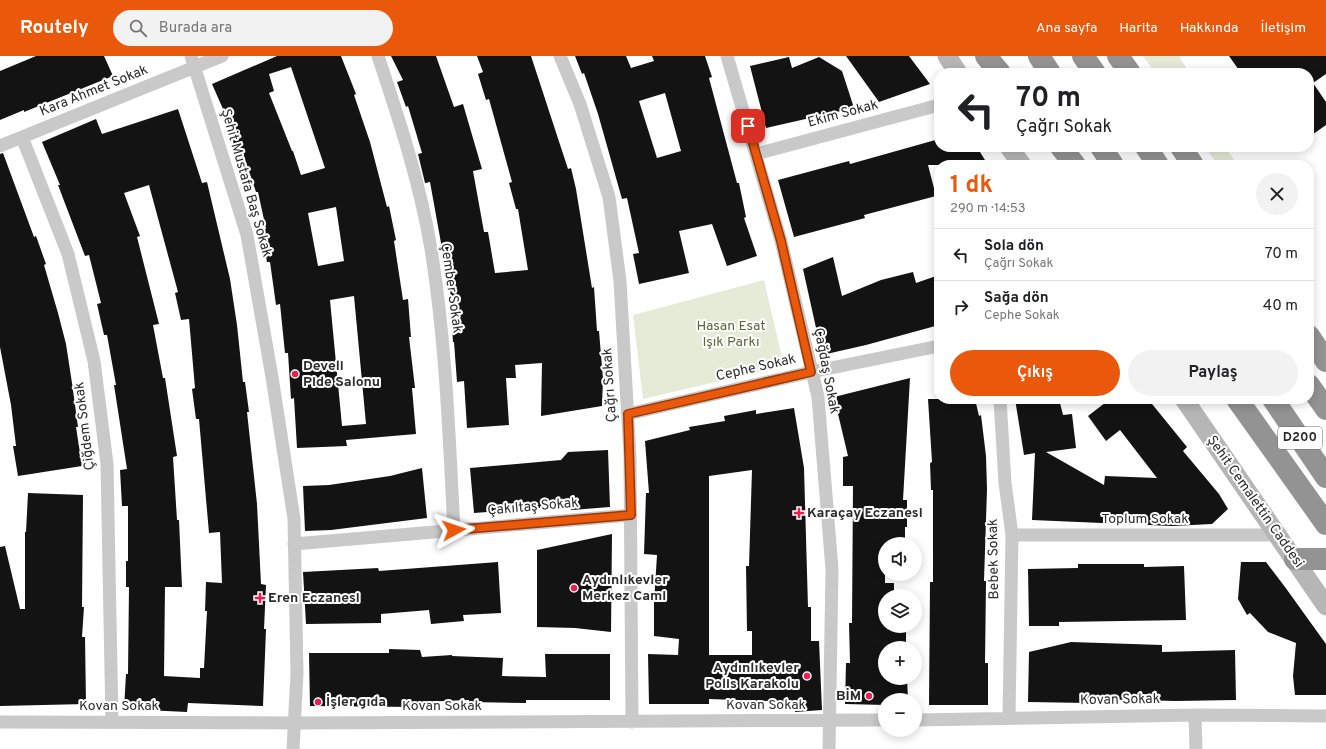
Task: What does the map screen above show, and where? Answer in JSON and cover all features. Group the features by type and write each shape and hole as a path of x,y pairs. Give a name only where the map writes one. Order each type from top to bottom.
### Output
{"highway":[{"path":"986,56 996,68"},
{"path":"996,56 1004,68"},
{"path":"1039,56 1047,68"},
{"path":"1083,56 1091,68"},
{"path":"1118,56 1126,68"},
{"path":"1314,344 1326,362"},
{"name":"D200","path":"1314,392 1326,409"},
{"path":"1241,404 1326,524"},
{"name":"D200","path":"1276,404 1326,477"},
{"path":"1295,559 1326,559"}],"street":[{"name":"Kara Ahmet Sokak","path":"0,146 194,62 222,56"},
{"name":"Çember Sokak","path":"378,56 406,143 431,248 445,359 454,530"},
{"name":"Çağrı Sokak","path":"560,56 580,104 609,197 620,281 628,414 631,515 632,722"},
{"name":"Çağdaş Sokak","path":"726,56 781,241 818,397 832,569 829,749"},
{"path":"947,56 955,68"},
{"name":"Şehit Mustafa Baş Sokak","path":"194,62 247,235 272,377 294,519 297,673 293,749"},
{"name":"Ekim Sokak","path":"756,154 934,105"},
{"name":"Çiğdem Sokak","path":"22,137 68,254 94,361 107,464 112,722"},
{"name":"Cephe Sokak","path":"628,414 811,372 934,347"},
{"name":"Bebek Sokak","path":"1000,404 1005,483 1012,535 1009,718"},
{"name":"Şehit Cemalettin Caddesi","path":"1187,404 1326,606"},
{"name":"Çakıltaş Sokak","path":"294,544 631,515"},
{"name":"Toplum Sokak","path":"1012,535 1278,535"},
{"path":"1194,715 1196,749"},
{"name":"Kovan Sokak","path":"922,720 1194,715 1326,716"},
{"name":"Kovan Sokak","path":"0,722 294,723 878,720"}],"green space":[{"path":"1143,56 1179,56 1186,68 1151,68"},
{"path":"1209,152 1229,152 1234,160 1214,160"},
{"name":"Hasan Esat Işık Parkı","path":"764,280 784,366 643,399 633,315"}],"building":[{"path":"36,56 104,56 113,76 24,112 24,110 0,120 0,71"},
{"path":"277,56 341,56 356,94 354,95 370,142 387,207 389,206 396,240 394,241 403,300 408,299 411,337 409,337 415,388 412,388 416,434 346,440 347,446 297,448 294,398 291,399 288,353 285,353 280,304 276,305 270,262 267,262 261,230 266,229 258,192 256,192 243,153 238,155 227,126 230,125 212,84","holes":["291,67 325,168 301,175 293,151 269,93 274,91 269,74","336,207 344,261 318,266 308,213","354,296 366,424 342,426 330,300"]},
{"path":"391,56 436,56 454,107 463,104 482,169 473,171 484,232 488,232 495,273 528,270 518,209 516,209 509,183 512,182 489,99 486,100 478,74 483,72 477,56 531,56 568,169 571,168 576,189 592,288 594,287 597,331 599,331 603,379 602,406 541,416 542,363 515,365 516,378 506,378 509,425 467,428 464,381 457,382 451,314 453,314 447,265 445,265 430,182 425,183 418,154 422,153 408,106 406,107 397,82 403,80"},
{"path":"575,56 626,56 631,68 654,61 652,56 705,56 712,77 709,78 737,183 739,183 746,217 744,218 757,256 727,266 712,224 679,231 689,273 639,284 633,254 639,253 627,198 622,199 598,114 584,73 582,74","holes":["665,93 681,151 657,158 639,101"]},
{"path":"846,56 909,56 930,84 879,102"},
{"path":"1229,56 1326,56 1326,74 1314,82 1314,68 1237,68"},
{"path":"789,57 792,68 819,57 842,71 854,108 766,128 750,66"},
{"path":"1314,84 1326,102 1326,125 1314,133"},
{"path":"178,109 202,183 207,182 230,279 243,382 245,382 249,412 247,412 257,504 261,584 266,585 263,706 188,703 187,712 124,709 126,674 128,674 129,587 126,587 126,561 128,561 128,506 122,506 120,470 127,469 114,385 116,385 107,335 104,335 97,304 101,303 89,255 85,256 58,185 60,185 42,142 96,119 102,134","holes":["149,185 178,292 175,293 181,320 189,319 195,388 192,389 196,419 199,419 209,533 220,532 222,583 206,582 205,611 207,611 204,668 200,668 200,678 164,676 165,587 182,587 179,520 177,520 173,457 177,456 165,378 163,378 153,325 159,324 137,237 140,236 124,193"]},
{"path":"934,140 934,152 980,152 985,160 934,160 934,165 928,165 934,188 934,197 864,215 865,218 794,237 778,180 849,161 850,164"},
{"path":"3,153 34,237 36,236 46,264 44,265 66,344 82,466 18,476 13,446 16,446 11,405 0,347 0,154"},
{"path":"833,257 842,296 881,280 913,272 916,283 934,277 934,326 866,345 822,355 803,269"},
{"path":"910,378 903,500 907,500 907,527 905,527 905,537 878,537 878,581 894,583 894,589 878,589 878,633 906,633 906,641 878,641 878,685 907,685 908,693 878,693 878,705 845,704 846,663 850,663 849,623 852,623 853,486 843,486 843,457 848,456 834,397"},
{"path":"928,399 934,399 934,404 976,404 979,416 981,415 986,456 987,489 984,581 986,581 985,663 988,663 988,705 929,705 930,582 933,582 933,490 931,490 930,463 932,462"},
{"path":"1016,404 1060,404 1063,415 1072,414 1076,448 1046,452 1104,485 1105,476 1157,478 1120,430 1106,441 1088,416 1104,404 1152,404 1187,447 1183,451 1219,494 1228,509 1212,524 1172,526 1032,520 1035,453 1024,455"},
{"path":"794,408 804,468 808,607 811,607 811,641 819,641 822,710 795,712 795,702 709,699 709,704 649,704 648,654 678,655 679,639 654,636 654,603 657,555 644,554 646,493 649,493 645,441 690,430 689,427 725,421 724,416 756,410 756,414","holes":["752,470 749,566 746,566 747,631 752,631 752,655 709,655 709,476"]},
{"path":"608,450 610,507 572,510 565,506 474,513 470,468 561,460 568,452"},
{"path":"422,468 427,518 331,530 305,531 303,486 329,485 390,476"},
{"path":"28,493 83,495 82,607 84,607 82,637 85,637 86,704 0,706 0,547 5,546 20,609 25,609 25,532"},
{"name":"Aydınlıkevler Merkez Cami","path":"612,534 611,632 575,628 537,627 537,550"},
{"path":"498,562 501,613 463,615 464,621 431,624 429,610 381,614 381,623 306,624 303,572 378,568 379,571"},
{"path":"1241,562 1266,562 1326,644 1326,695 1295,695 1293,676 1296,643 1268,632 1250,613 1247,615 1238,599"},
{"path":"1078,564 1144,564 1144,567 1184,566 1186,620 1059,622 1059,626 1029,626 1028,569 1078,568"},
{"path":"1071,642 1162,645 1162,652 1235,650 1236,700 1176,701 1088,699 1088,703 1028,702 1029,652"},
{"path":"389,649 420,650 422,657 452,655 503,658 502,676 546,677 545,654 610,654 610,700 526,700 526,703 469,702 469,700 419,702 416,707 310,706 309,653 389,653"}],"place":[{"name":"Develi Pide Salonu","path":"295,374"},
{"name":"Karaçay Eczanesi","path":"799,513"},
{"name":"Aydınlıkevler Merkez Cami","path":"574,588"},
{"name":"Eren Eczanesi","path":"260,598"},
{"name":"Aydınlıkevler Polis Karakolu","path":"807,676"},
{"name":"BİM","path":"869,696"},
{"name":"İşler gıda","path":"318,702"}],"route":[{"path":"454,530 631,515 628,414 811,372 781,241 748,126"}]}
